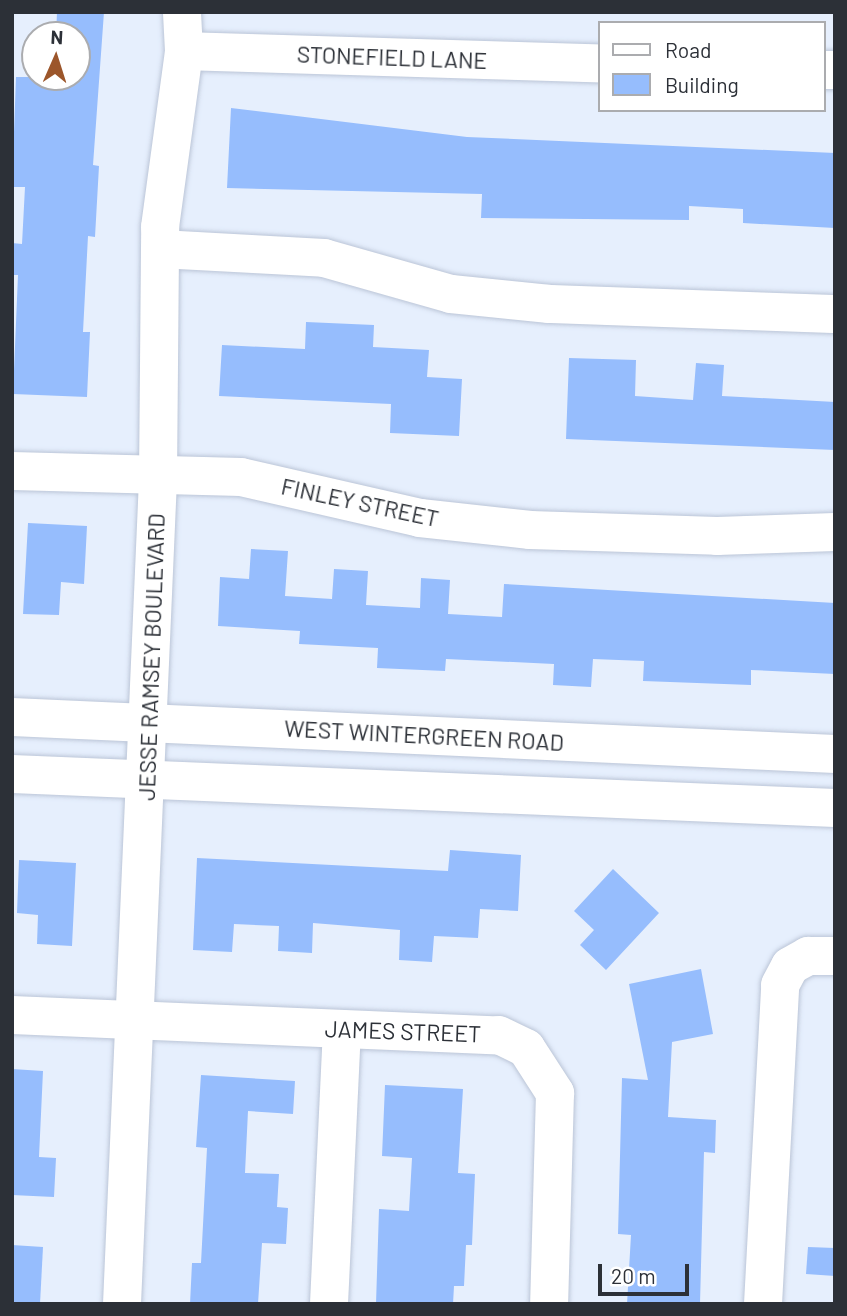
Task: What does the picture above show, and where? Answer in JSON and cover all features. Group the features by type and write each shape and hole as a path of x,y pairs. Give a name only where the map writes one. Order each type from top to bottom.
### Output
{"street":[{"name":"JESSE RAMSEY BOULEVARD","path":"122,1304 158,479 160,249 184,51 182,12"},
{"name":"STONEFIELD LANE","path":"184,51 598,63"},
{"path":"160,249 324,258 451,294 549,304 835,314"},
{"name":"FINLEY STREET","path":"12,471 158,479 241,477 420,518 530,530 717,536 835,532"},
{"name":"WEST WINTERGREEN ROAD","path":"12,717 835,754"},
{"path":"12,774 835,807"},
{"path":"763,1304 780,985 790,966 808,956 835,956"},
{"name":"JAMES STREET","path":"12,1015 499,1035 526,1048 550,1076 549,1304"},
{"path":"329,1304 342,1029"}],"building":[{"path":"57,12 104,12 93,165 99,166 95,237 88,236 83,332 90,332 87,397 13,394 18,275 12,275 12,243 22,244 25,187 12,187 16,77 21,77 21,91 91,91 91,21 57,21"},
{"path":"231,108 467,137 835,153 835,228 743,223 743,209 689,206 689,220 481,218 482,194 227,188"},
{"path":"306,322 374,325 373,347 429,350 427,377 462,379 459,436 390,433 391,404 219,396 222,345 305,349"},
{"path":"569,358 636,360 635,396 693,400 696,363 724,365 722,396 835,402 835,450 566,439"},
{"path":"28,523 87,526 84,584 61,582 59,615 23,614"},
{"path":"251,549 288,551 285,596 332,599 334,569 368,571 366,605 420,608 421,578 450,580 448,614 502,617 504,584 835,603 835,674 751,670 751,685 643,681 644,661 593,659 591,687 553,685 554,664 446,659 445,671 377,668 378,648 299,644 300,631 218,626 220,577 249,579"},
{"path":"450,850 521,855 518,911 480,909 478,938 434,936 432,962 399,960 400,930 313,923 312,953 278,951 279,926 234,924 232,952 193,950 197,858 448,871"},
{"path":"19,860 76,863 72,946 37,944 38,915 17,913"},
{"path":"613,869 659,913 606,970 580,945 594,930 574,911"},
{"path":"701,969 713,1034 672,1042 668,1117 716,1120 715,1153 704,1152 700,1304 627,1304 631,1235 618,1234 622,1078 648,1080 629,984"},
{"path":"12,1069 43,1071 39,1157 56,1158 54,1197 12,1195"},
{"path":"201,1075 295,1081 293,1114 248,1111 245,1173 279,1174 277,1207 288,1208 286,1244 262,1243 258,1304 190,1304 192,1263 201,1263 207,1148 196,1147"},
{"path":"385,1085 463,1089 458,1173 475,1174 472,1245 466,1245 464,1286 454,1286 453,1304 376,1304 379,1209 409,1211 412,1158 382,1156"},
{"path":"12,1245 43,1247 40,1304 12,1304"},
{"path":"808,1247 835,1248 835,1276 806,1274"}]}
